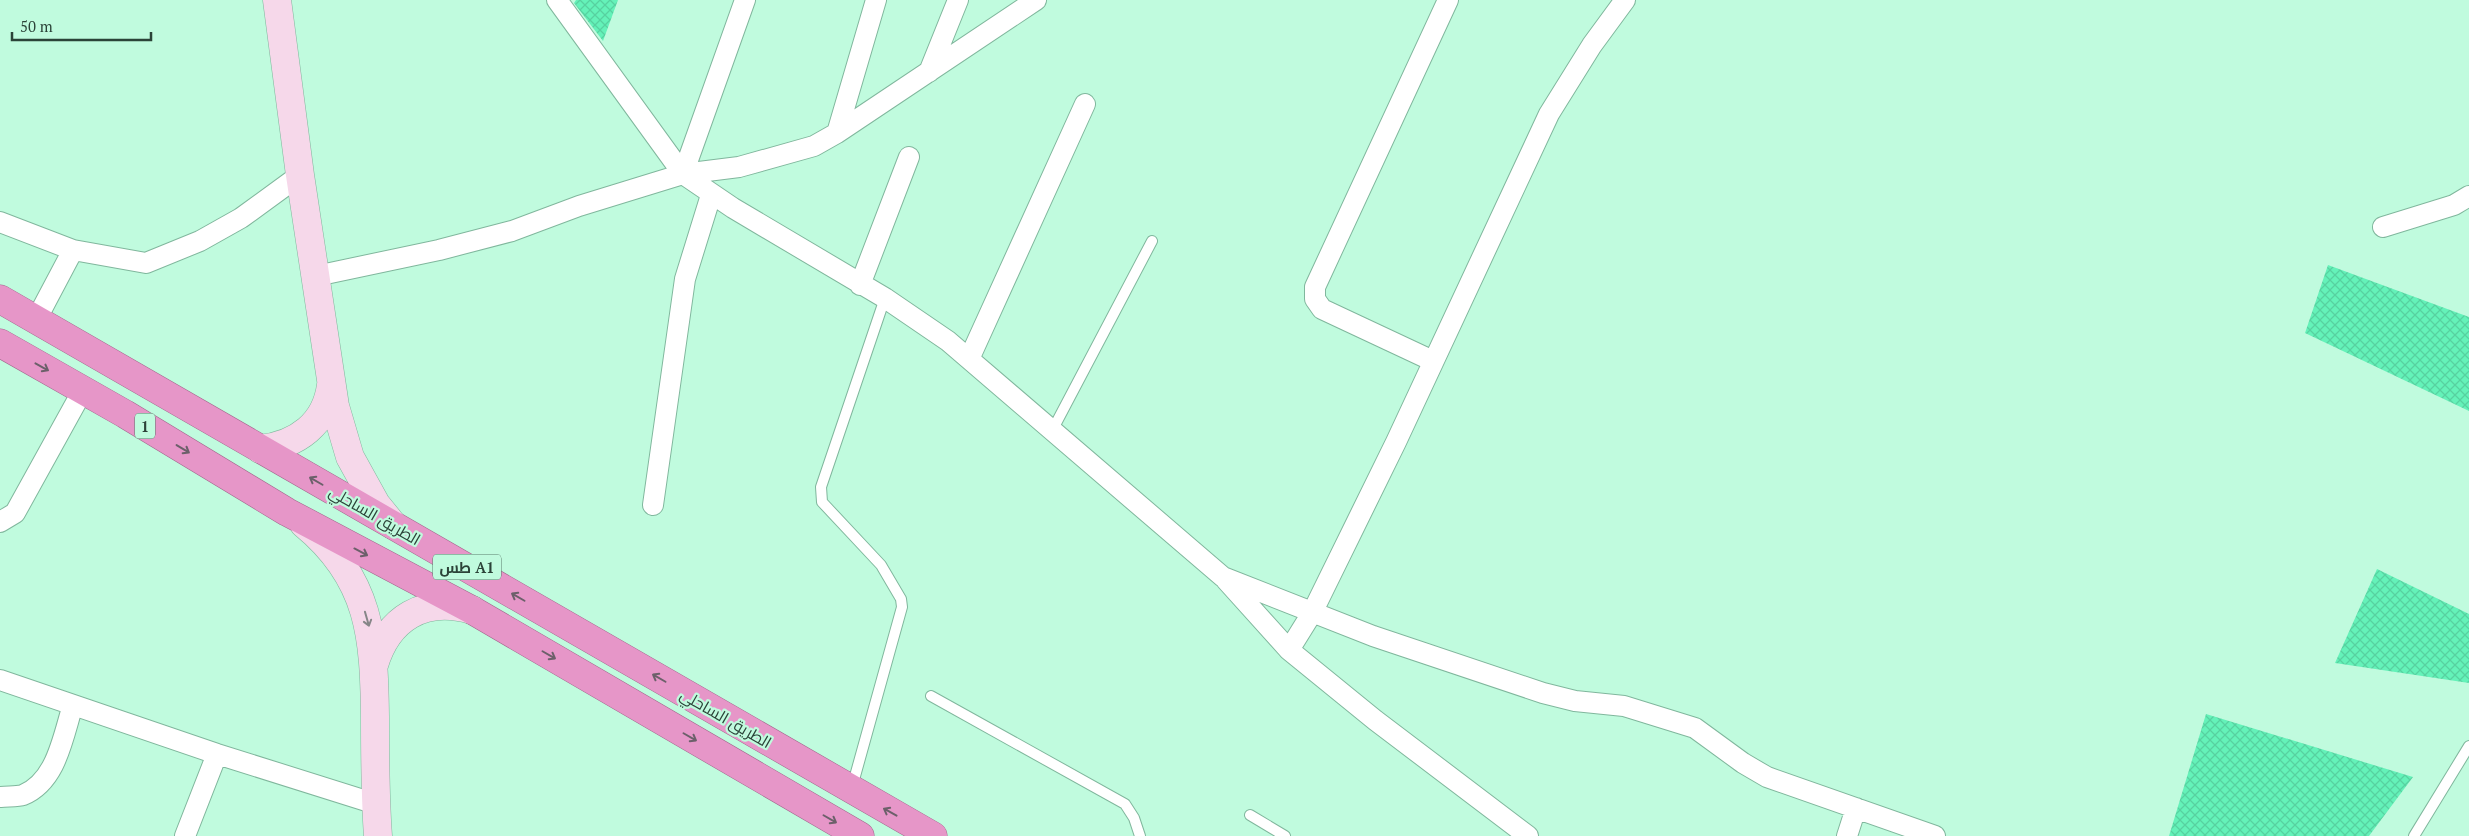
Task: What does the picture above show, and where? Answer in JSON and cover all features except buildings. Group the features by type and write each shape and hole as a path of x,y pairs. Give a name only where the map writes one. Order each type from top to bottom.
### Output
{"highway":[{"name":"الطريق الساحلي","path":"0,299 933,836"},
{"name":"1","path":"0,343 83,390 287,512"},
{"name":"طس A1","path":"287,512 472,610 860,836"}],"main road":[{"path":"277,0 300,175 331,379 341,432 350,457 376,504 393,525"},
{"path":"260,449 276,448 305,434 324,410 331,379"},
{"path":"287,512 322,541 350,578 368,620 374,665 378,836"},
{"path":"374,665 384,639 393,628 410,615 430,607 444,605 472,610"}],"street":[{"path":"557,0 683,174 711,195 860,285 886,298 970,357 1224,577 1289,650 1375,720 1528,836"},
{"path":"683,174 745,0"},
{"path":"837,133 876,0"},
{"path":"929,72 958,0"},
{"path":"316,276 439,250 512,231 579,206 683,174 739,167 814,146 837,133 1036,0"},
{"path":"1433,361 1322,309 1315,298 1315,287 1448,0"},
{"path":"1289,650 1312,613 1396,442 1549,114 1592,45 1625,0"},
{"path":"970,357 1084,104"},
{"path":"860,285 909,157"},
{"path":"0,222 74,250 146,263 200,241 224,227 300,175"},
{"path":"653,505 685,279 711,195"},
{"path":"2383,227 2454,205 2469,196"},
{"path":"36,320 74,250"},
{"path":"0,522 15,513 83,390"},
{"path":"1224,577 1312,613 1437,659 1543,693 1575,701 1624,706 1694,728 1743,763 1767,777 1935,836"},
{"path":"0,680 217,754 376,804"},
{"path":"0,797 23,795 40,784 51,771 74,705"},
{"path":"185,836 217,754"},
{"path":"1847,836 1856,808"}],"lane":[{"path":"1053,429 1152,241"},
{"path":"851,790 902,607 901,599 881,565 822,502 820,487 886,298"},
{"path":"931,696 1125,804 1134,818 1140,836"},
{"path":"2414,836 2469,746"},
{"path":"1250,815 1284,836"}]}
